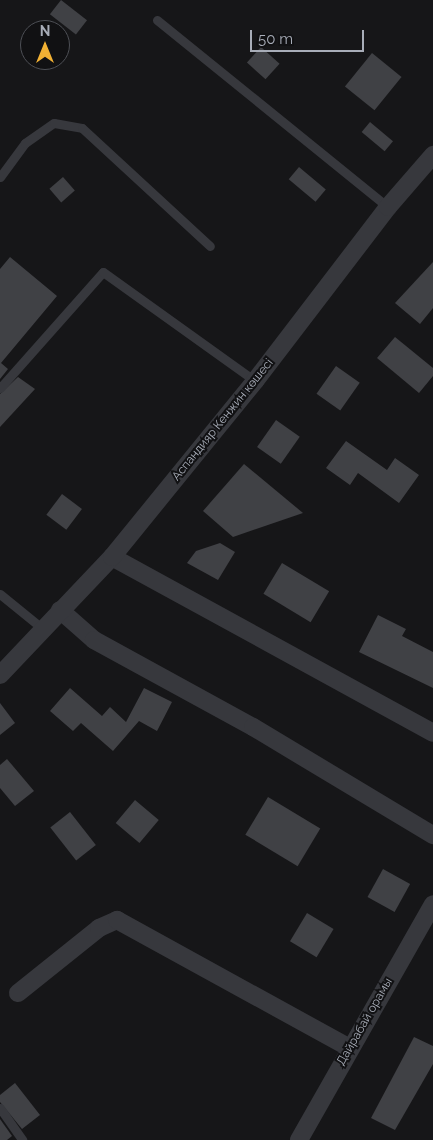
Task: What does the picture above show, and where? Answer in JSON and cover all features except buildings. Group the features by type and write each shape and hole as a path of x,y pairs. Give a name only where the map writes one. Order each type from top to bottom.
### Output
{"street":[{"name":"Аспандияр Кенжин көшесі","path":"0,675 112,557 255,381 388,207 433,155"},
{"path":"112,557 433,733"},
{"path":"60,610 94,640 253,727 433,835"},
{"name":"Дайрабай орамы","path":"299,1140 433,904"},
{"path":"18,993 99,928 117,920 350,1048"}],"lane":[{"path":"157,20 388,207"},
{"path":"0,177 25,143 54,123 82,128 210,246"},
{"path":"0,388 103,272 255,381"},
{"path":"0,594 43,629"},
{"path":"0,1108 22,1140"}]}
